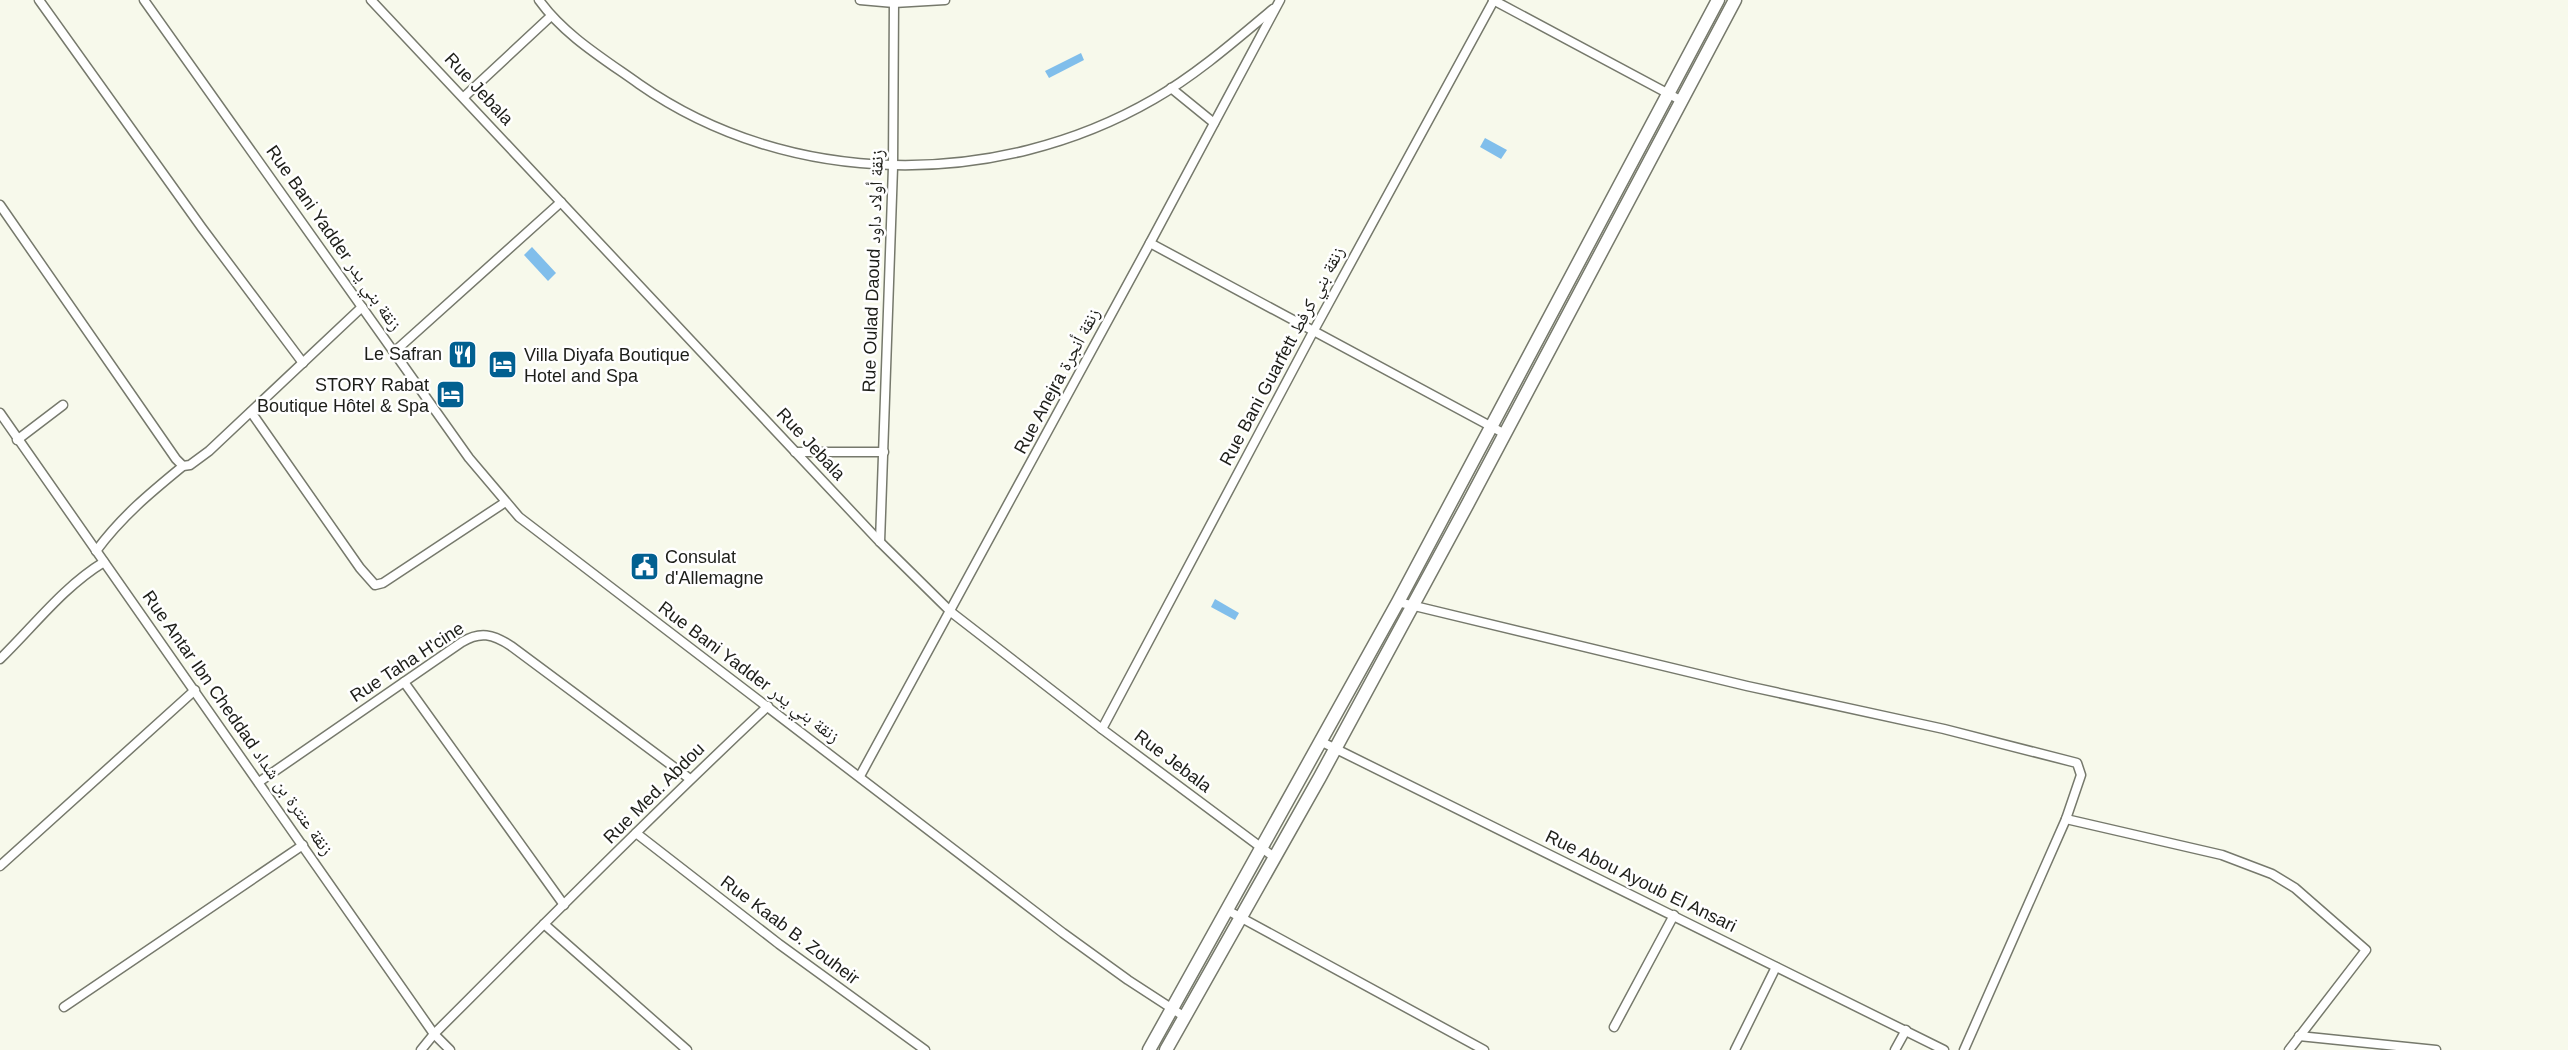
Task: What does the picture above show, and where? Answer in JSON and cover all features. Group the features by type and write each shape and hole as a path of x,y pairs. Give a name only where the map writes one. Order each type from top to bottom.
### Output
{"street":[{"path":"39,0 202,228 303,363"},
{"name":"Rue Bani Yadder زنقة بني يدر","path":"144,0 469,459 504,503 540,535 860,776 1063,933 1185,1017"},
{"name":"Rue Jebala","path":"371,0 880,542 951,612 1101,729 1274,857"},
{"path":"539,0 550,16 603,59 651,92 710,126 756,143 801,154 837,162 893,167 970,161 1021,152 1095,127 1134,110 1171,88 1278,3"},
{"path":"860,0 894,2 945,0"},
{"path":"1494,0 1682,101"},
{"name":"Rue Bani Guarfett زنقة بني كرفط","path":"1101,729 1494,0"},
{"path":"1149,1050 1398,602 1718,0"},
{"path":"1166,1050 1412,607 1735,0"},
{"name":"Rue Oulad Daoud زنقة أولاد داود","path":"880,542 893,167 894,2"},
{"name":"Rue Anejra زنقة أنجرة","path":"860,776 951,612 1278,3"},
{"path":"464,97 550,16"},
{"path":"1171,88 1214,123"},
{"path":"394,352 561,202"},
{"path":"0,205 183,466"},
{"path":"1150,243 1505,434"},
{"path":"96,550 123,516 183,466 188,466 201,457 362,307"},
{"path":"17,441 63,405"},
{"path":"251,411 360,568 377,585 504,503"},
{"name":"Rue Antar Ibn Cheddad زنقة عنترة بن شداد","path":"0,413 17,441 195,690 434,1034 450,1050"},
{"path":"795,452 884,452"},
{"path":"0,659 78,580 104,562"},
{"path":"1398,602 2073,761 2079,766 2081,775 2066,819 1964,1050"},
{"name":"Rue Taha H'cine","path":"259,782 467,639 480,634 493,636 511,646 690,779"},
{"path":"404,682 564,905"},
{"path":"0,866 195,690"},
{"name":"Rue Med. Abdou","path":"421,1050 434,1034 690,779 768,706"},
{"name":"Rue Abou Ayoub El Ansari","path":"1322,742 1944,1050"},
{"path":"2066,819 2222,855 2272,873 2295,888 2366,950 2289,1050"},
{"name":"Rue Kaab B. Zouheir","path":"636,833 779,944 925,1050"},
{"path":"64,1007 303,845"},
{"path":"1227,910 1484,1050"},
{"path":"1614,1027 1674,915"},
{"path":"544,924 687,1050"},
{"path":"1735,1050 1776,967"},
{"path":"1895,1050 1906,1030"},
{"path":"2300,1036 2436,1050"}],"water":[{"path":"1081,53 1084,60 1049,78 1045,71"},
{"path":"1485,138 1507,150 1501,159 1480,147"},
{"path":"532,247 556,273 548,281 524,255"},
{"path":"1215,599 1239,613 1235,620 1211,607"}],"place":[{"name":"Le Safran","path":"463,354"},
{"name":"Villa Diyafa Boutique Hotel and Spa","path":"503,365"},
{"name":"STORY Rabat Boutique Hôtel & Spa","path":"450,395"},
{"name":"Consulat d'Allemagne","path":"644,567"}]}
